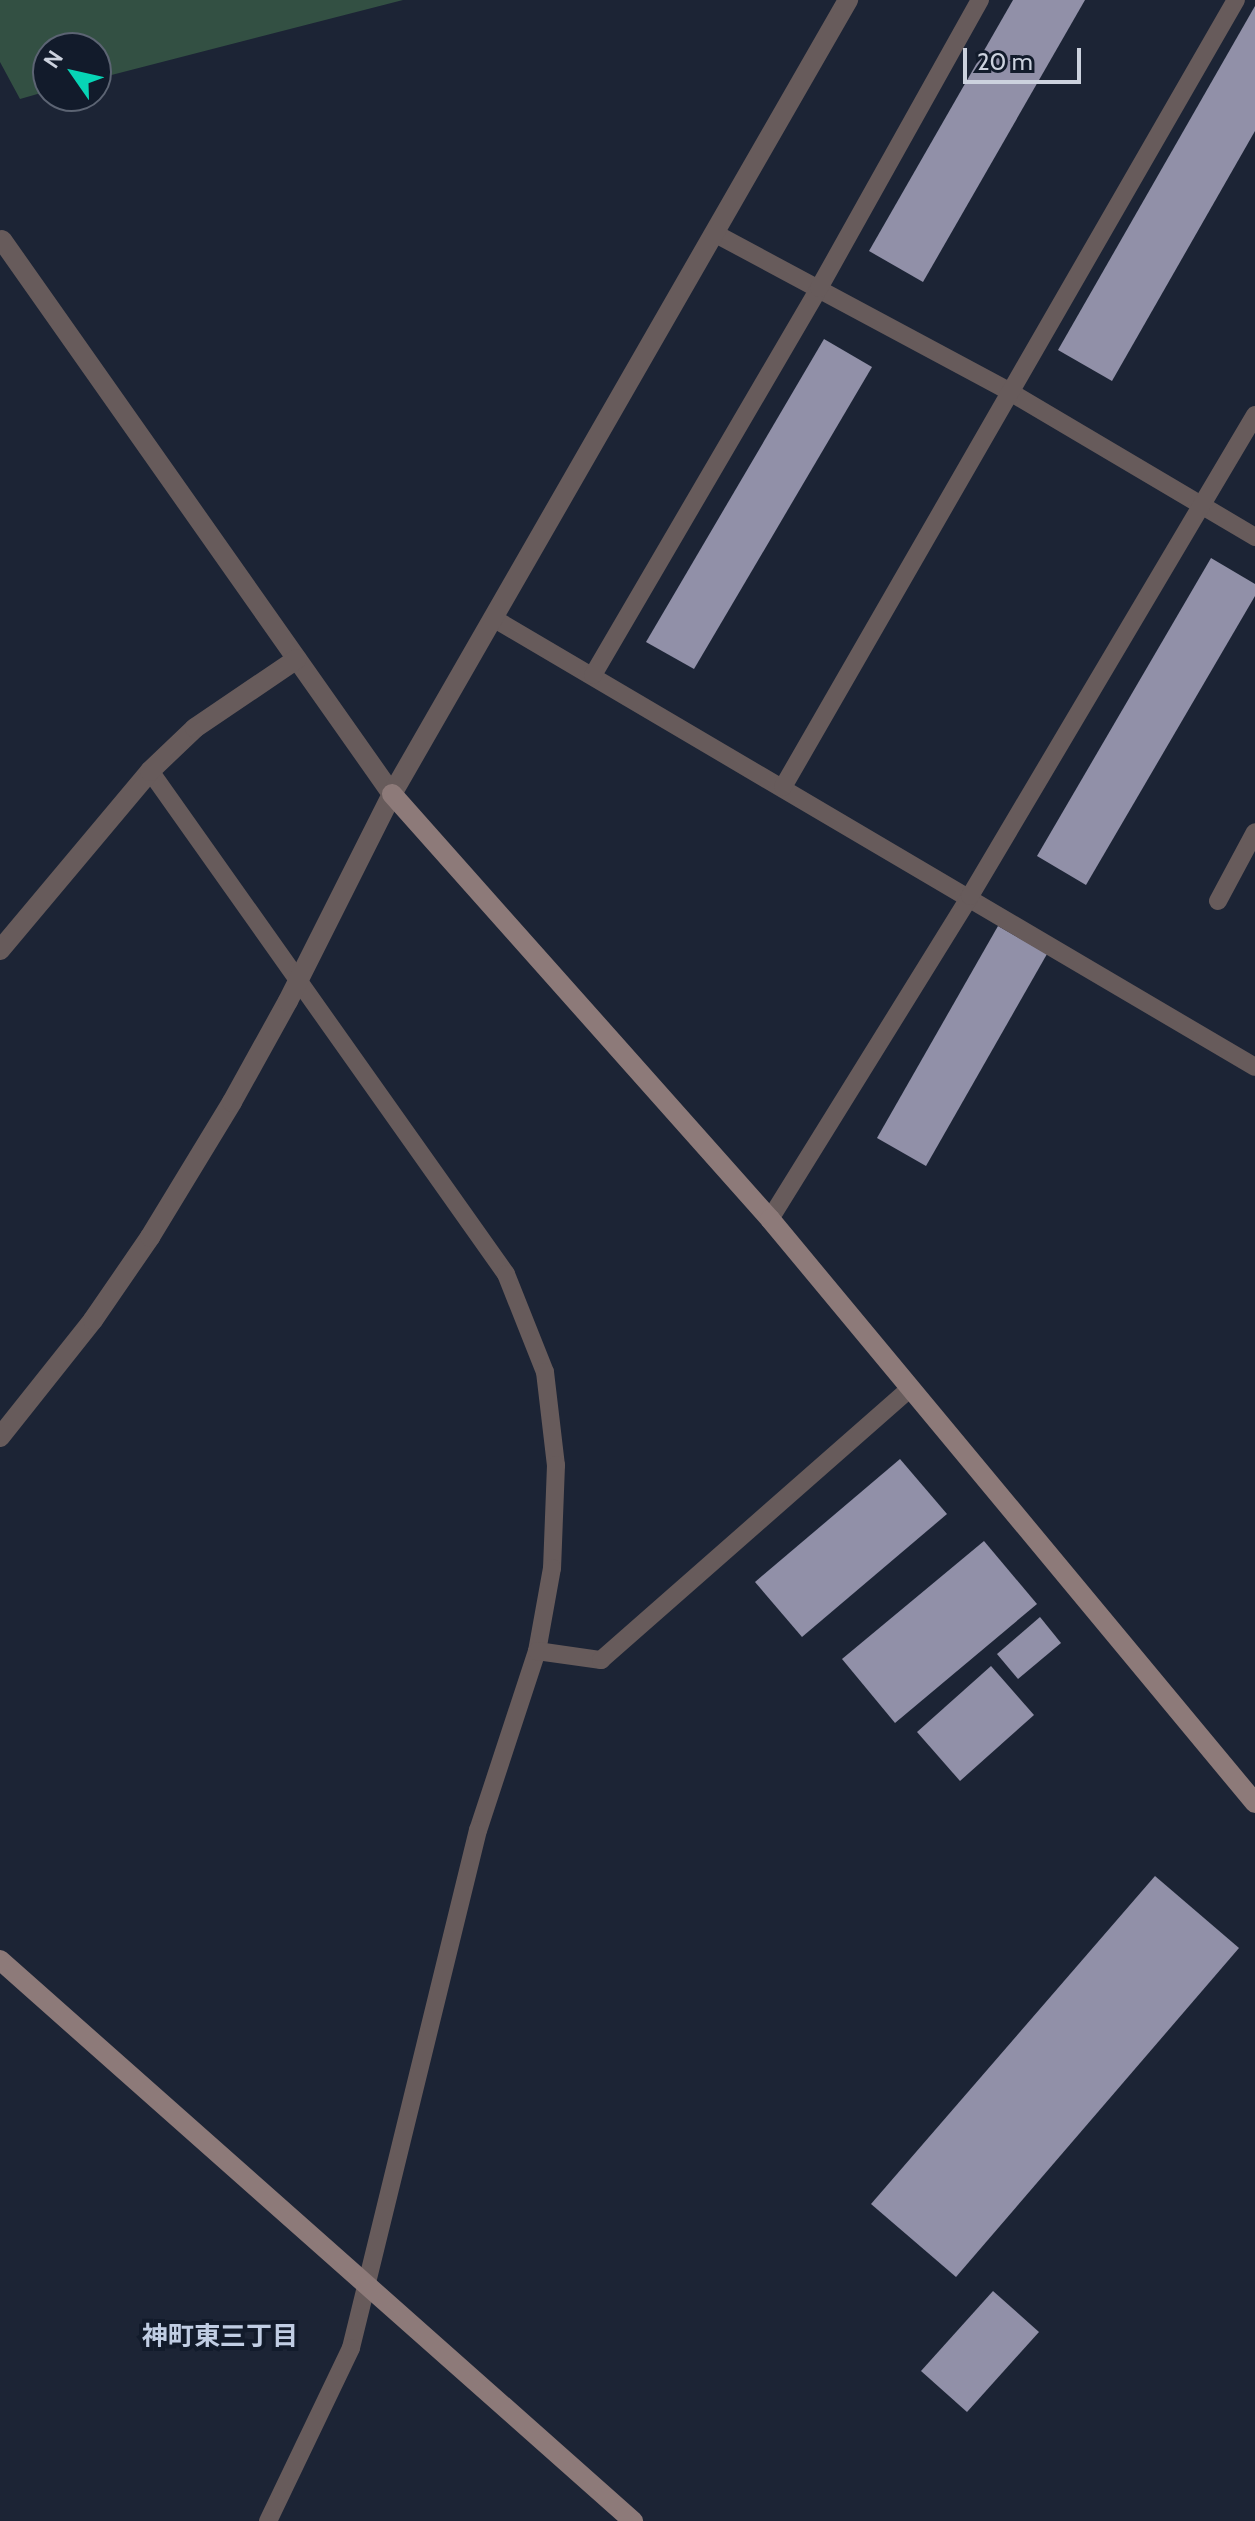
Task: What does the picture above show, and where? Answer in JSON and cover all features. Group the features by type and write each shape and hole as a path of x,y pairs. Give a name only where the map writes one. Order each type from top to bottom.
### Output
{"street":[{"path":"0,1437 74,1346 150,1237 232,1102 299,980 392,794 848,0"},
{"path":"2,240 392,794 770,1219 1255,1803"},
{"path":"0,950 150,771 195,728 297,659"},
{"path":"0,1960 633,2521"}],"lane":[{"path":"593,675 819,288 980,0"},
{"path":"783,787 1236,0"},
{"path":"714,233 1010,392 1255,537"},
{"path":"770,1219 970,896 1255,415"},
{"path":"493,618 970,896 1255,1067"},
{"path":"150,771 506,1274 545,1372 555,1479 552,1568 537,1651 478,1830 351,2348 268,2521"},
{"path":"1218,901 1255,832"},
{"path":"537,1651 601,1660 911,1388"}],"green space":[{"path":"0,0 403,0 112,75 112,32 32,32 32,96 20,99 0,62"}],"building":[{"path":"1013,0 1085,0 923,282 869,251"},
{"path":"1255,6 1255,131 1112,381 1058,350"},
{"path":"824,339 872,367 694,669 646,642"},
{"path":"1211,558 1255,584 1255,596 1086,885 1037,856"},
{"path":"998,926 1047,954 926,1166 877,1138"},
{"path":"900,1459 947,1514 802,1637 755,1582"},
{"path":"984,1541 1037,1604 895,1723 842,1659"},
{"path":"1040,1617 1061,1643 1018,1679 997,1654"},
{"path":"991,1666 1034,1715 960,1781 917,1732"},
{"path":"1155,1876 1239,1948 956,2277 871,2204"},
{"path":"993,2291 1039,2332 967,2412 921,2371"}],"district":[{"name":"神町東三丁目","path":"220,2337"}]}
